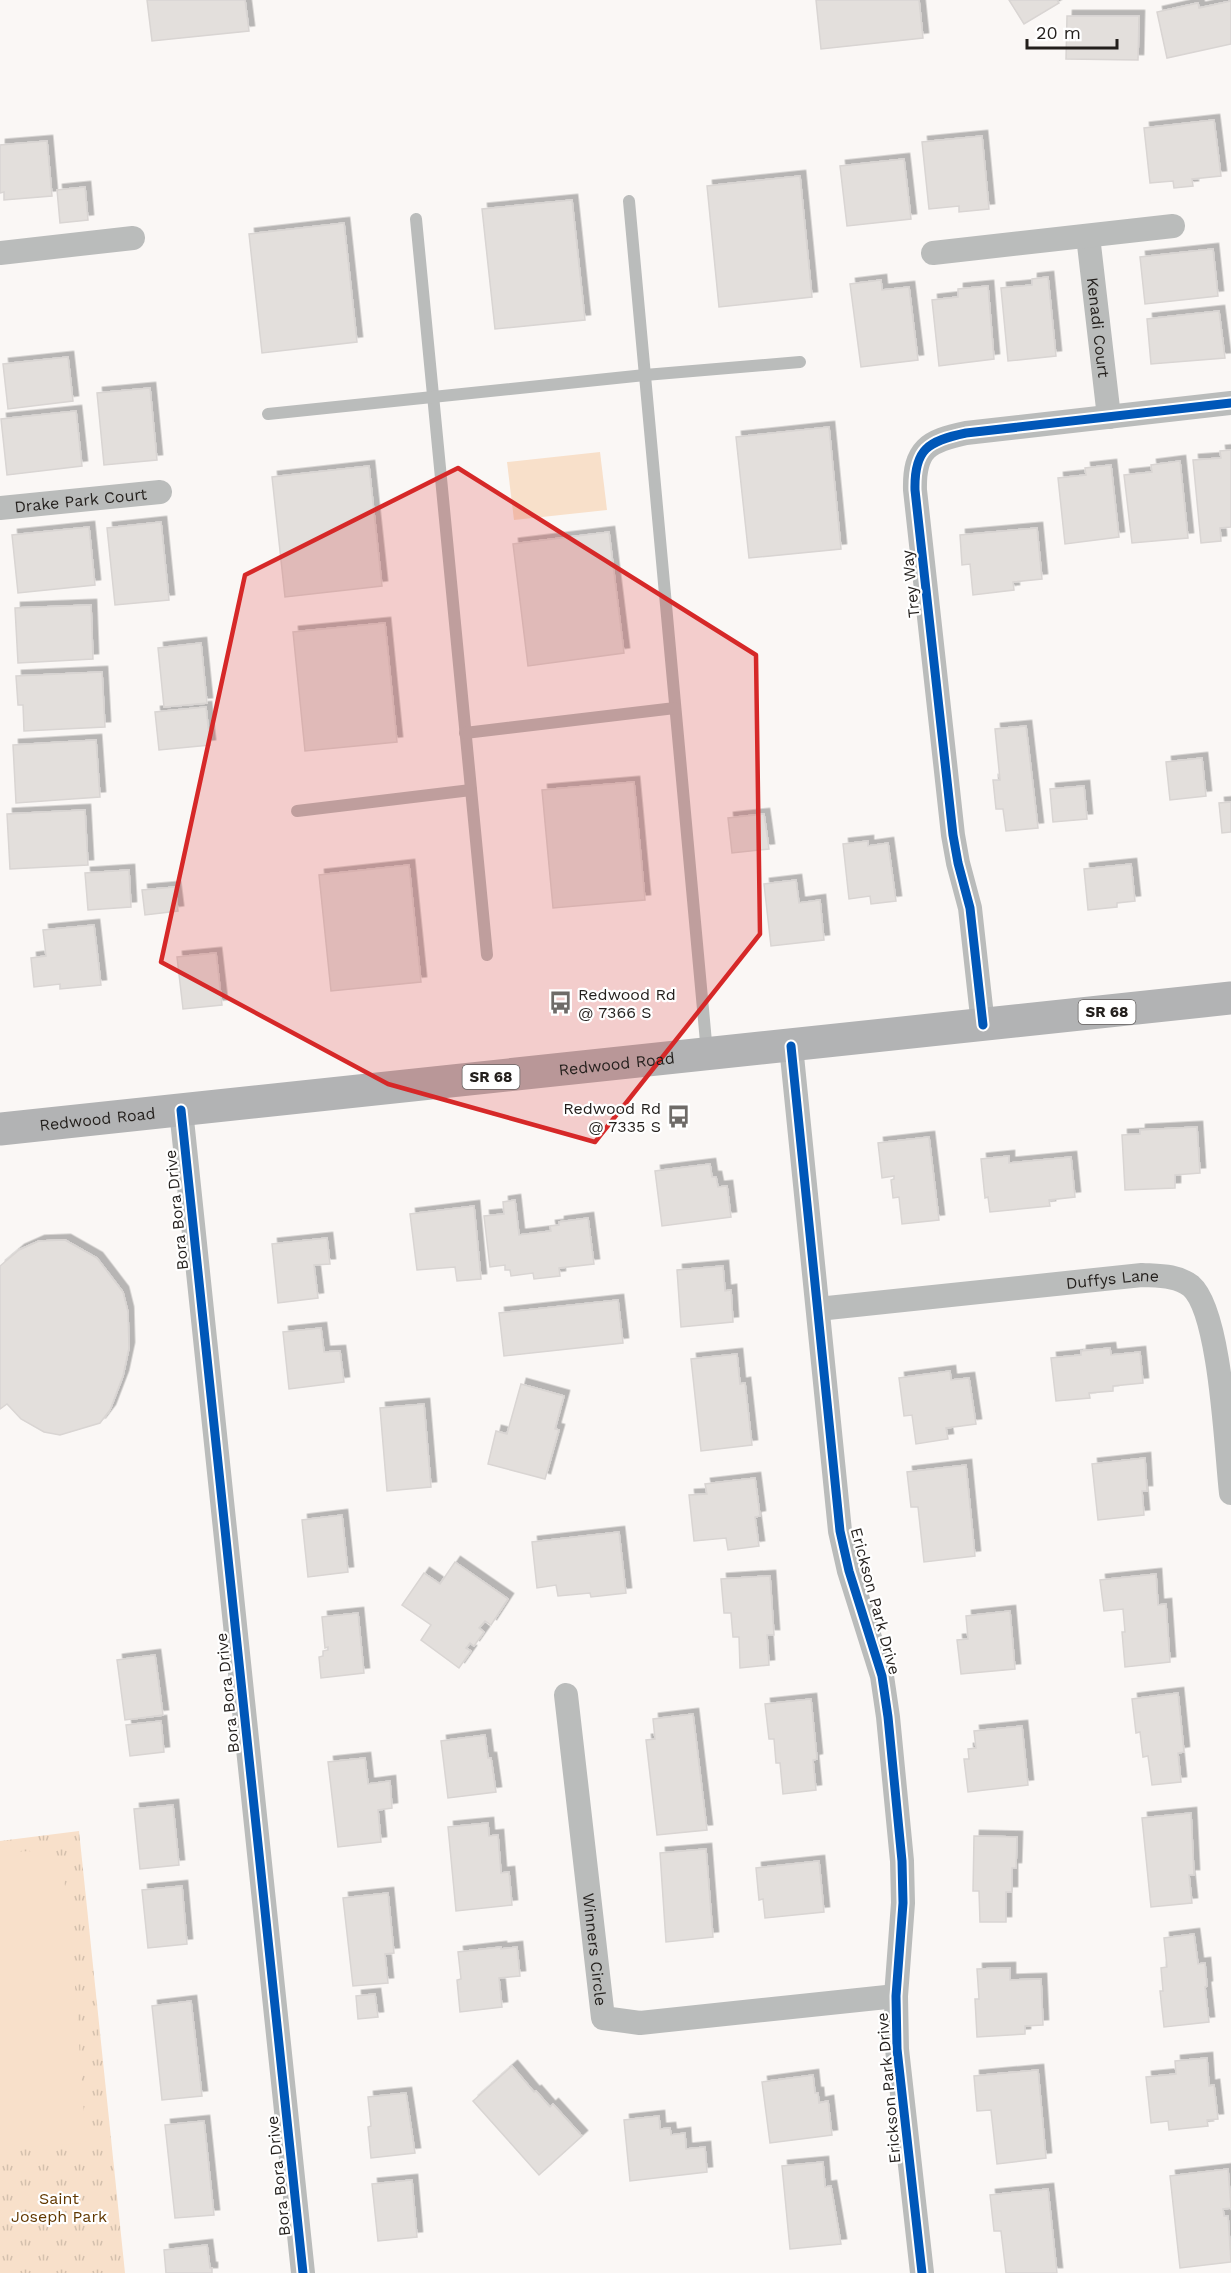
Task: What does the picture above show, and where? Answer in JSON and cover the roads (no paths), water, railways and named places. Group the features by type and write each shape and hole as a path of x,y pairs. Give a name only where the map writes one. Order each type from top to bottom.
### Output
{"main road":[{"name":"Redwood Road","path":"0,1129 1231,998"}],"street":[{"path":"933,253 1173,226"},
{"name":"Kenadi Court","path":"1088,236 1109,417"},
{"path":"0,253 133,238"},
{"name":"Trey Way","path":"983,1025 970,908 957,863 952,835 915,490 916,466 926,446 951,436 1231,403"},
{"name":"Drake Park Court","path":"0,508 160,492"},
{"name":"Erickson Park Drive","path":"791,1046 840,1531 849,1571 882,1676 888,1717 902,1862 903,1903 896,1996 897,2049 922,2273"},
{"name":"Bora Bora Drive","path":"181,1110 303,2273"},
{"name":"Duffys Lane","path":"818,1309 1142,1275 1169,1276 1191,1286 1207,1314 1215,1341 1231,1493"},
{"name":"Winners Circle","path":"566,1695 596,1974 603,2018 640,2023 896,1996"}],"lane":[{"path":"629,201 707,1054"},
{"path":"416,219 487,955"},
{"path":"268,414 645,375 800,362"},
{"path":"465,733 675,708"},
{"path":"297,811 471,790"}],"place":[{"name":"Redwood Rd @ 7366 S","path":"560,1003"},
{"name":"Redwood Rd @ 7335 S","path":"679,1117"}],"park label":[{"name":"Saint Joseph Park","path":"59,2207"}]}
